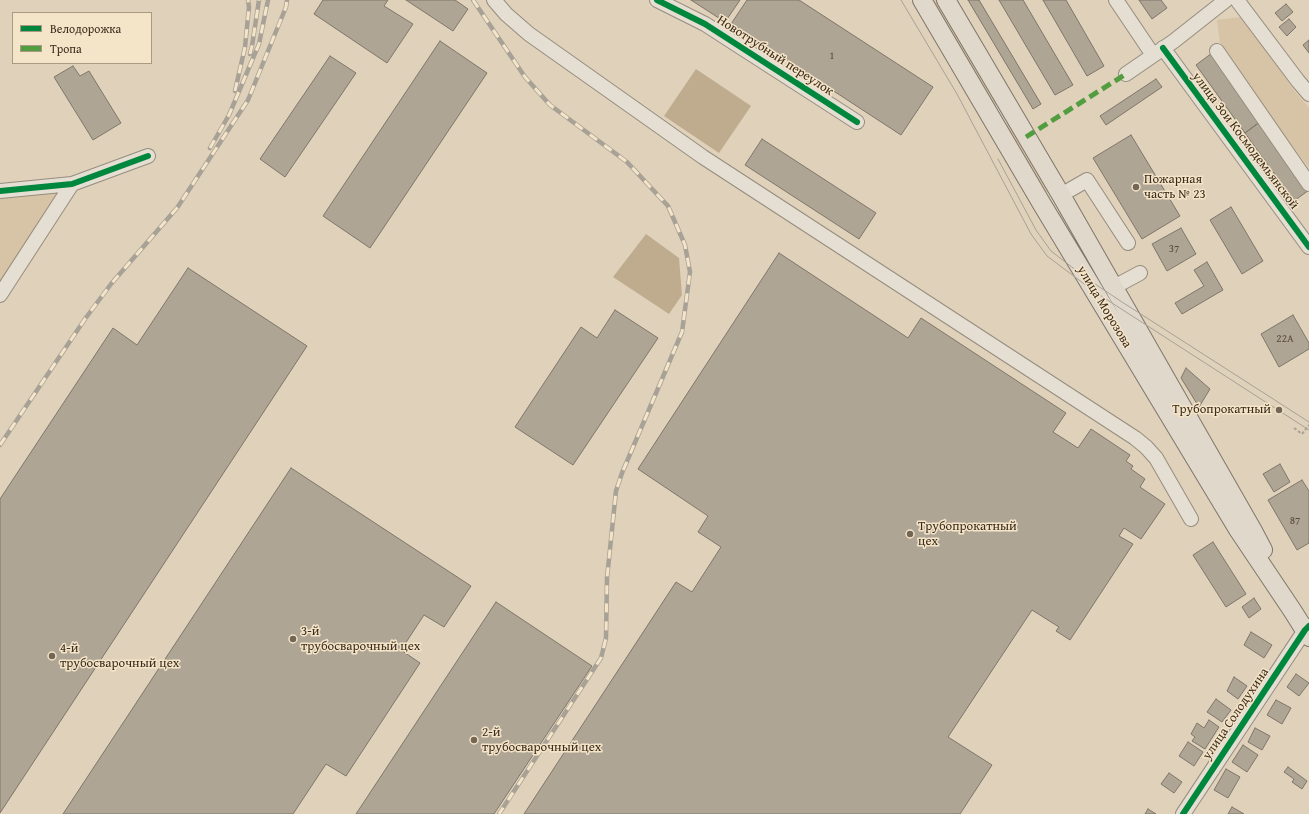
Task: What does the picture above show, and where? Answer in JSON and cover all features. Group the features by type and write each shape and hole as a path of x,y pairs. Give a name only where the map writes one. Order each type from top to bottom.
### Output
{"main road":[{"name":"улица Морозова","path":"922,0 992,120 1239,531 1292,610 1308,631"},
{"name":"улица Морозова","path":"946,0 1061,195 1253,530 1292,610"},
{"path":"992,120 1010,108"},
{"path":"1044,206 1061,195"}],"street":[{"path":"494,0 506,14 529,34 703,157 1135,438 1156,458 1191,520"},
{"name":"Новотрубный переулок","path":"657,0 705,24 857,122"},
{"name":"улица Зои Космодемьянской","path":"1116,0 1309,247"},
{"path":"1126,74 1158,52 1226,0"},
{"path":"1237,0 1309,94"},
{"path":"1217,51 1309,184"},
{"path":"0,190 72,184 148,156"},
{"path":"1061,195 1087,180 1128,242"},
{"path":"0,295 72,184"},
{"path":"1114,287 1140,273"},
{"name":"улица Солодухина","path":"1183,814 1308,631"}],"path":[{"path":"1294,428 1302,434 1309,425"}],"shaded area":[{"path":"928,0 939,0 1001,102 992,107"},
{"path":"1249,16 1293,89 1309,108 1309,168 1221,52 1217,20"},
{"path":"696,69 751,106 719,153 664,116"},
{"path":"1011,122 1052,189 1043,194 1003,127"},
{"path":"72,184 0,295 0,191"},
{"path":"1055,212 1060,213 1094,271 1087,268"},
{"path":"646,234 679,258 682,295 669,314 613,277"}],"building":[{"path":"323,0 388,0 384,6 413,24 387,63 314,14"},
{"path":"406,0 455,0 468,9 453,31"},
{"path":"691,0 740,0 725,22"},
{"path":"747,0 799,0 933,87 901,135 731,24"},
{"path":"968,0 979,0 1041,104 1033,109"},
{"path":"999,0 1023,0 1073,85 1055,95"},
{"path":"1043,0 1066,0 1104,66 1087,76"},
{"path":"1139,0 1161,0 1167,8 1152,19"},
{"path":"1286,4 1293,12 1282,21 1275,13"},
{"path":"1289,19 1296,27 1287,36 1279,27"},
{"path":"1309,40 1309,53 1303,45"},
{"path":"440,41 487,73 370,248 323,216"},
{"path":"1212,53 1261,121 1245,133 1196,65"},
{"path":"330,56 356,73 285,177 260,159"},
{"path":"73,66 80,76 89,71 121,123 93,140 54,77"},
{"path":"1156,79 1162,87 1106,125 1100,116"},
{"path":"1261,121 1309,190 1294,201 1245,133"},
{"name":"Пожарная часть № 23","path":"1131,135 1180,216 1142,239 1093,158"},
{"path":"762,139 876,213 859,239 745,165"},
{"path":"1231,207 1263,261 1242,274 1210,220"},
{"path":"1181,228 1196,254 1167,271 1152,244"},
{"name":"Трубопрокатный цех","path":"779,253 908,338 921,318 1066,413 1053,432 1078,448 1091,429 1130,455 1126,461 1133,466 1131,469 1145,479 1140,487 1165,504 1141,539 1124,528 1119,536 1133,544 1070,640 1056,631 1059,627 1032,610 948,737 992,765 960,814 524,814 676,582 692,592 721,547 698,532 708,516 638,469"},
{"path":"1207,262 1223,290 1182,314 1175,303 1204,286 1194,270"},
{"name":"4-й трубосварочный цех","path":"188,268 307,346 0,813 0,499 113,328 137,345"},
{"path":"615,310 658,338 573,465 515,427 581,327 597,338"},
{"path":"1293,315 1309,343 1309,349 1279,367 1261,334"},
{"path":"1186,368 1210,389 1199,407 1181,378"},
{"path":"1280,464 1290,482 1274,492 1263,474"},
{"name":"3-й трубосварочный цех","path":"291,468 471,586 444,627 424,615 401,650 420,663 346,776 326,764 293,814 63,814"},
{"path":"1302,480 1309,491 1309,543 1297,550 1268,500"},
{"path":"1213,542 1246,594 1226,607 1193,555"},
{"path":"1254,598 1261,609 1249,618 1242,607"},
{"name":"2-й трубосварочный цех","path":"496,602 592,666 494,814 356,814"},
{"path":"1251,632 1272,645 1264,658 1244,645"},
{"path":"1296,674 1309,683 1299,696 1287,687"},
{"path":"1234,677 1247,686 1238,699 1227,691"},
{"path":"1216,699 1231,710 1222,722 1207,712"},
{"path":"1276,700 1291,708 1282,724 1267,715"},
{"path":"1209,720 1219,727 1205,749 1192,741 1195,737 1191,734 1197,723 1204,728"},
{"path":"1255,728 1270,736 1262,750 1248,742"},
{"path":"1188,742 1203,752 1194,766 1179,756"},
{"path":"1243,745 1258,755 1247,772 1232,762"},
{"path":"1288,767 1307,781 1302,789 1292,782 1294,779 1284,772"},
{"path":"1226,769 1240,777 1228,798 1214,790"},
{"path":"1169,773 1182,782 1174,793 1161,784"},
{"path":"1232,807 1244,814 1228,814"},
{"path":"1148,809 1156,814 1145,814"}],"tram line":[{"path":"901,0 957,94 1031,234 1047,256 1095,292 1309,430"},
{"path":"998,159 1036,230 1051,251 1086,278 1122,302 1309,422"}],"railway":[{"path":"235,91 245,47 249,7 248,0"},
{"path":"250,54 259,0"},
{"path":"210,148 229,115 259,44 268,0"},
{"path":"0,445 85,319 111,284 177,208 248,100 286,7 287,0"},
{"path":"473,0 525,77 550,105 627,162 668,206 685,245 690,272 682,332 622,473 616,491 607,578 606,638 601,658 499,814"}],"marked path":[{"path":"1026,137 1126,74"}],"cycle path":[{"path":"657,0 705,24 857,122"},
{"path":"1163,48 1309,247"},
{"path":"0,191 72,184 148,156"},
{"path":"1183,814 1309,626"}],"place":[{"name":"Пожарная часть № 23","path":"1136,187"},
{"name":"Трубопрокатный","path":"1279,410"},
{"name":"Трубопрокатный цех","path":"910,534"},
{"name":"3-й трубосварочный цех","path":"293,639"},
{"name":"4-й трубосварочный цех","path":"52,656"},
{"name":"2-й трубосварочный цех","path":"474,740"}]}
